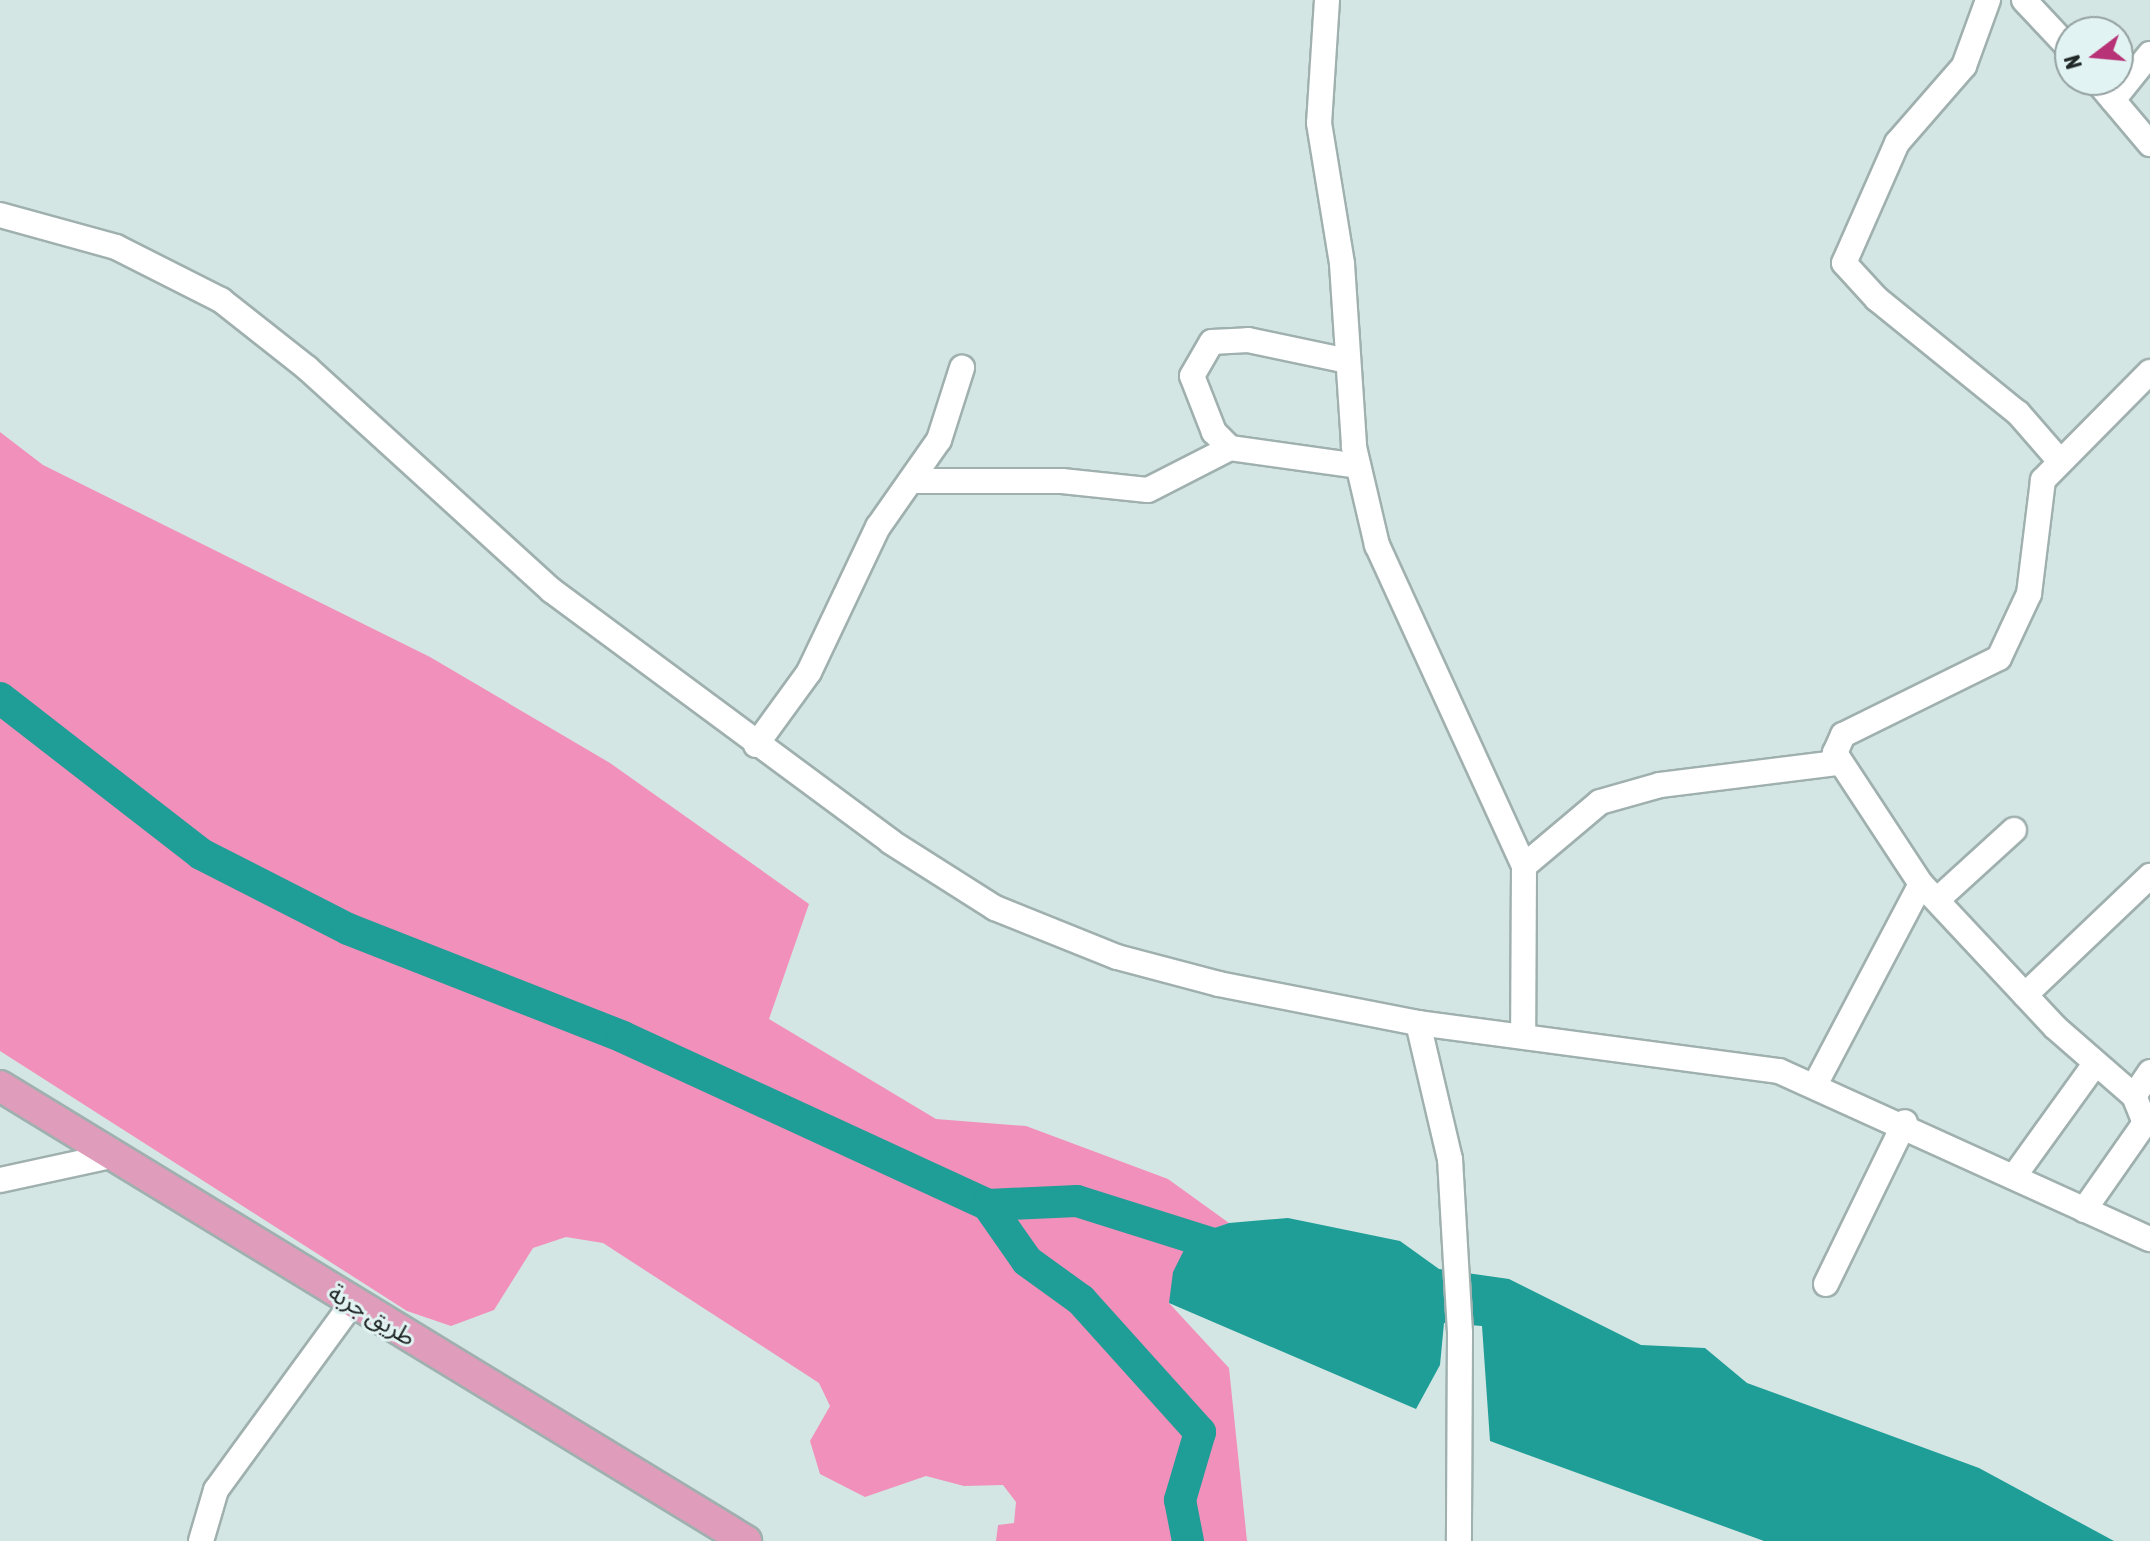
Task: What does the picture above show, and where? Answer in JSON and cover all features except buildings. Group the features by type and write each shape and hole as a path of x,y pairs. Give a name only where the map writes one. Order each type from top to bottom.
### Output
{"main road":[{"name":"طريق جربة","path":"0,1086 746,1541"}],"street":[{"path":"1327,0 1319,123 1342,264 1343,360 1358,466 1377,545 1524,866 1523,1033"},
{"path":"1988,0 1964,66 1897,143 1844,263 1877,299 2018,413 2059,460"},
{"path":"2024,0 2054,32"},
{"path":"2113,100 2150,54"},
{"path":"2110,96 2150,144"},
{"path":"0,215 116,247 221,300 307,368 551,590 756,745 953,883 1049,933 1219,984 1418,1023 1523,1033 1734,1063 1815,1085 1905,1122 2084,1210 2147,1232"},
{"path":"1230,448 1214,432 1192,376 1212,342 1248,340 1343,360"},
{"path":"756,745 809,672 865,552 939,440 962,368"},
{"path":"2084,1210 2145,1123 2134,1096 2095,1064 2025,995 1929,892 1837,763 1843,735 1992,666 2008,647 2029,594 2036,497 2059,460 2150,372"},
{"path":"911,481 1062,481 1148,490 1230,448 1358,466"},
{"path":"1524,866 1600,802 1660,785 1837,763"},
{"path":"1815,1085 1929,892 2014,830"},
{"path":"2025,995 2150,876"},
{"path":"1418,1023 1445,1125 1457,1265 1460,1333 1459,1541"},
{"path":"2015,1175 2095,1064"},
{"path":"2134,1096 2150,1072"},
{"path":"1826,1284 1905,1122"},
{"path":"0,1180 116,1155"},
{"path":"201,1541 216,1490 353,1302"}],"shaded area":[{"path":"0,432 43,465 430,657 610,763 809,904 769,1019 936,1119 1026,1126 1168,1179 1229,1223 1191,1237 1169,1303 1229,1368 1247,1541 996,1541 998,1525 1014,1523 1016,1502 1003,1485 964,1486 926,1476 865,1497 820,1474 810,1441 830,1406 819,1383 603,1243 566,1237 533,1248 494,1310 451,1326 407,1311 0,1051"}],"water":[{"path":"1288,1218 1400,1241 1439,1269 1509,1279 1641,1345 1705,1348 1747,1383 1979,1468 2114,1541 1764,1541 1490,1441 1482,1326 1444,1323 1440,1365 1416,1409 1169,1303 1173,1272 1191,1236 1229,1223"}],"waterway":[{"path":"0,698 201,854 348,929 623,1037 988,1205 1077,1201 1232,1250"},
{"path":"988,1205 1027,1261 1081,1300 1200,1432 1180,1500 1188,1541"}]}
